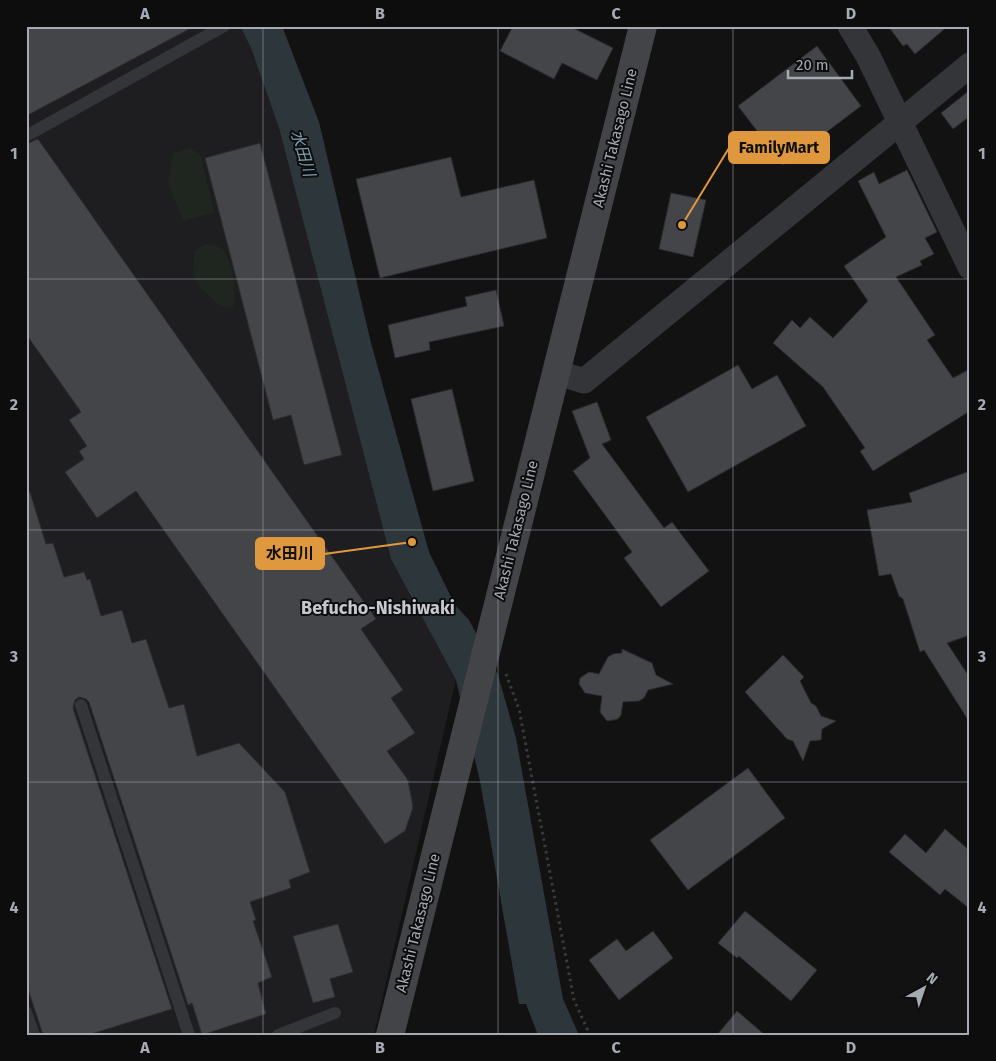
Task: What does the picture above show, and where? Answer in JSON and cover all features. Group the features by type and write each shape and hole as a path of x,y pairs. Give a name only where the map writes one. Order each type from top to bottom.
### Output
{"main road":[{"name":"Akashi Takasago Line","path":"390,1035 643,26"}],"street":[{"path":"850,26 868,56 901,122 970,267"},
{"path":"556,372 584,381 970,66"}],"lane":[{"path":"26,136 224,26"},
{"path":"81,705 189,1035"},
{"path":"26,1012 34,1035"},
{"path":"278,1035 336,1013"}],"path":[{"path":"503,666 519,709 574,1000 590,1035"}],"shaded area":[{"path":"26,26 240,26 251,48 279,128 391,559 456,679 374,1035 26,1035"},
{"path":"191,148 201,156 214,212 183,221 168,183 173,153"},
{"path":"206,244 222,249 229,260 234,286 233,307 220,306 199,286 193,273 194,251"}],"water":[{"path":"240,26 282,26 319,122 371,343 429,552 455,605 469,620 498,675 516,738 563,999 579,1035 538,1035 526,1004 519,1004 480,781 456,680 391,559 279,128 251,48"}],"building":[{"path":"26,26 195,26 26,116"},
{"path":"513,26 569,26 613,48 597,80 562,63 554,79 500,51"},
{"path":"888,26 948,26 915,54 907,44 903,46"},
{"path":"817,46 861,106 783,165 738,106"},
{"path":"970,90 970,116 953,129 941,113"},
{"path":"38,139 376,619 361,629 403,690 391,698 415,733 387,751 408,780 413,807 405,831 385,844 136,491 97,518 65,472 84,459 79,451 87,446 69,420 81,412 26,334 26,144"},
{"path":"260,143 342,455 304,465 291,415 273,420 205,158"},
{"path":"451,157 461,197 534,180 547,238 380,278 356,179"},
{"path":"907,170 937,232 925,238 934,254 920,261 922,265 896,277 935,335 927,340 953,378 970,369 970,411 873,471 860,451 865,448 823,387 773,343 792,320 800,328 810,317 833,338 868,301 844,266 886,237 858,181 874,172 879,184"},
{"path":"671,193 706,200 693,257 659,249"},
{"path":"496,290 504,326 429,342 430,350 395,358 388,325 467,306 465,297"},
{"path":"738,365 752,389 777,375 806,426 688,492 646,417"},
{"path":"452,389 474,481 433,491 411,399"},
{"path":"597,402 611,440 602,444 664,528 672,522 709,571 661,607 624,558 632,552 573,471 590,458 572,411"},
{"path":"970,471 970,635 947,643 970,678 970,723 924,650 920,652 903,599 899,596 891,574 879,576 867,510 912,502 909,493"},
{"path":"26,492 30,492 46,544 53,543 64,577 84,572 87,580 90,579 101,616 122,610 132,643 146,639 169,708 184,704 197,756 239,743 285,792 310,872 289,880 291,888 250,902 256,920 253,921 272,977 258,983 266,1014 202,1035 192,1003 188,1005 89,702 79,697 75,700 73,708 172,1009 88,1035 43,1035 26,983"},
{"path":"622,649 652,663 656,675 673,684 648,690 644,698 639,701 623,702 621,715 618,719 607,721 600,712 602,696 585,693 579,684 580,678 589,672 599,674 608,657 613,654 622,653"},
{"path":"783,655 804,677 800,681 811,703 816,706 821,716 836,721 822,729 821,740 810,741 803,761 793,741 787,739 745,692"},
{"path":"748,768 785,818 688,890 650,840"},
{"path":"945,829 970,851 970,909 945,889 940,895 889,852 905,834 926,853"},
{"path":"745,911 817,970 791,1001 739,956 737,958 718,943"},
{"path":"338,924 353,972 330,979 335,997 313,1003 293,936"},
{"path":"653,931 673,958 619,1000 589,960 617,939 626,951"},
{"path":"737,1011 765,1035 717,1035"}],"place":[{"name":"FamilyMart","path":"682,225"},
{"name":"水田川","path":"412,542"}],"district":[{"name":"Befucho-Nishiwaki","path":"378,608"}]}
